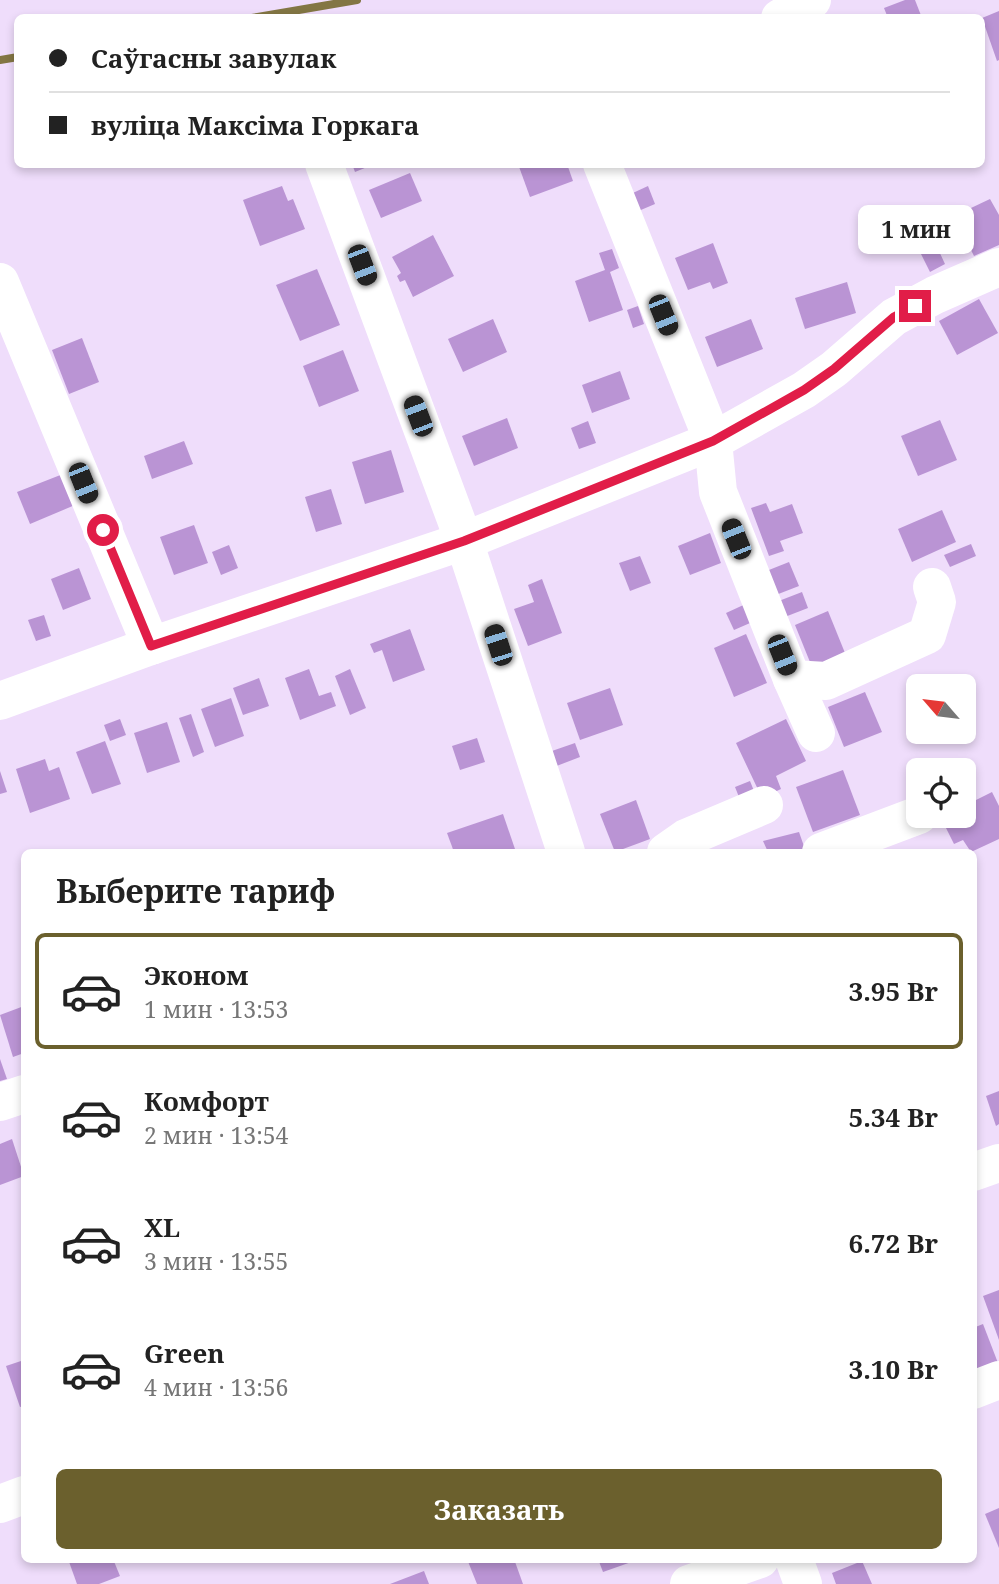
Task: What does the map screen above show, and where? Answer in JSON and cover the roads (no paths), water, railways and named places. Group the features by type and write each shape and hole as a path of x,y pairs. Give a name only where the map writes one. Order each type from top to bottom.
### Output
{"street":[{"path":"787,14 812,0"},
{"path":"325,168 464,541 565,849"},
{"path":"604,168 713,441 718,492 816,733"},
{"path":"0,701 151,646 464,541 713,441 824,376 894,317 935,295 999,267"},
{"path":"0,282 151,646"},
{"path":"792,679 826,681 927,635 937,602 932,587"},
{"path":"670,849 686,838 764,805"},
{"path":"829,849 906,820"},
{"path":"0,1102 21,1095"},
{"path":"977,1171 999,1163"},
{"path":"977,1388 999,1380"},
{"path":"0,1504 21,1496"},
{"path":"690,1584 749,1563"},
{"path":"795,1563 803,1584"}],"waterway":[{"path":"275,14 357,0"},
{"path":"0,60 14,58"}]}
